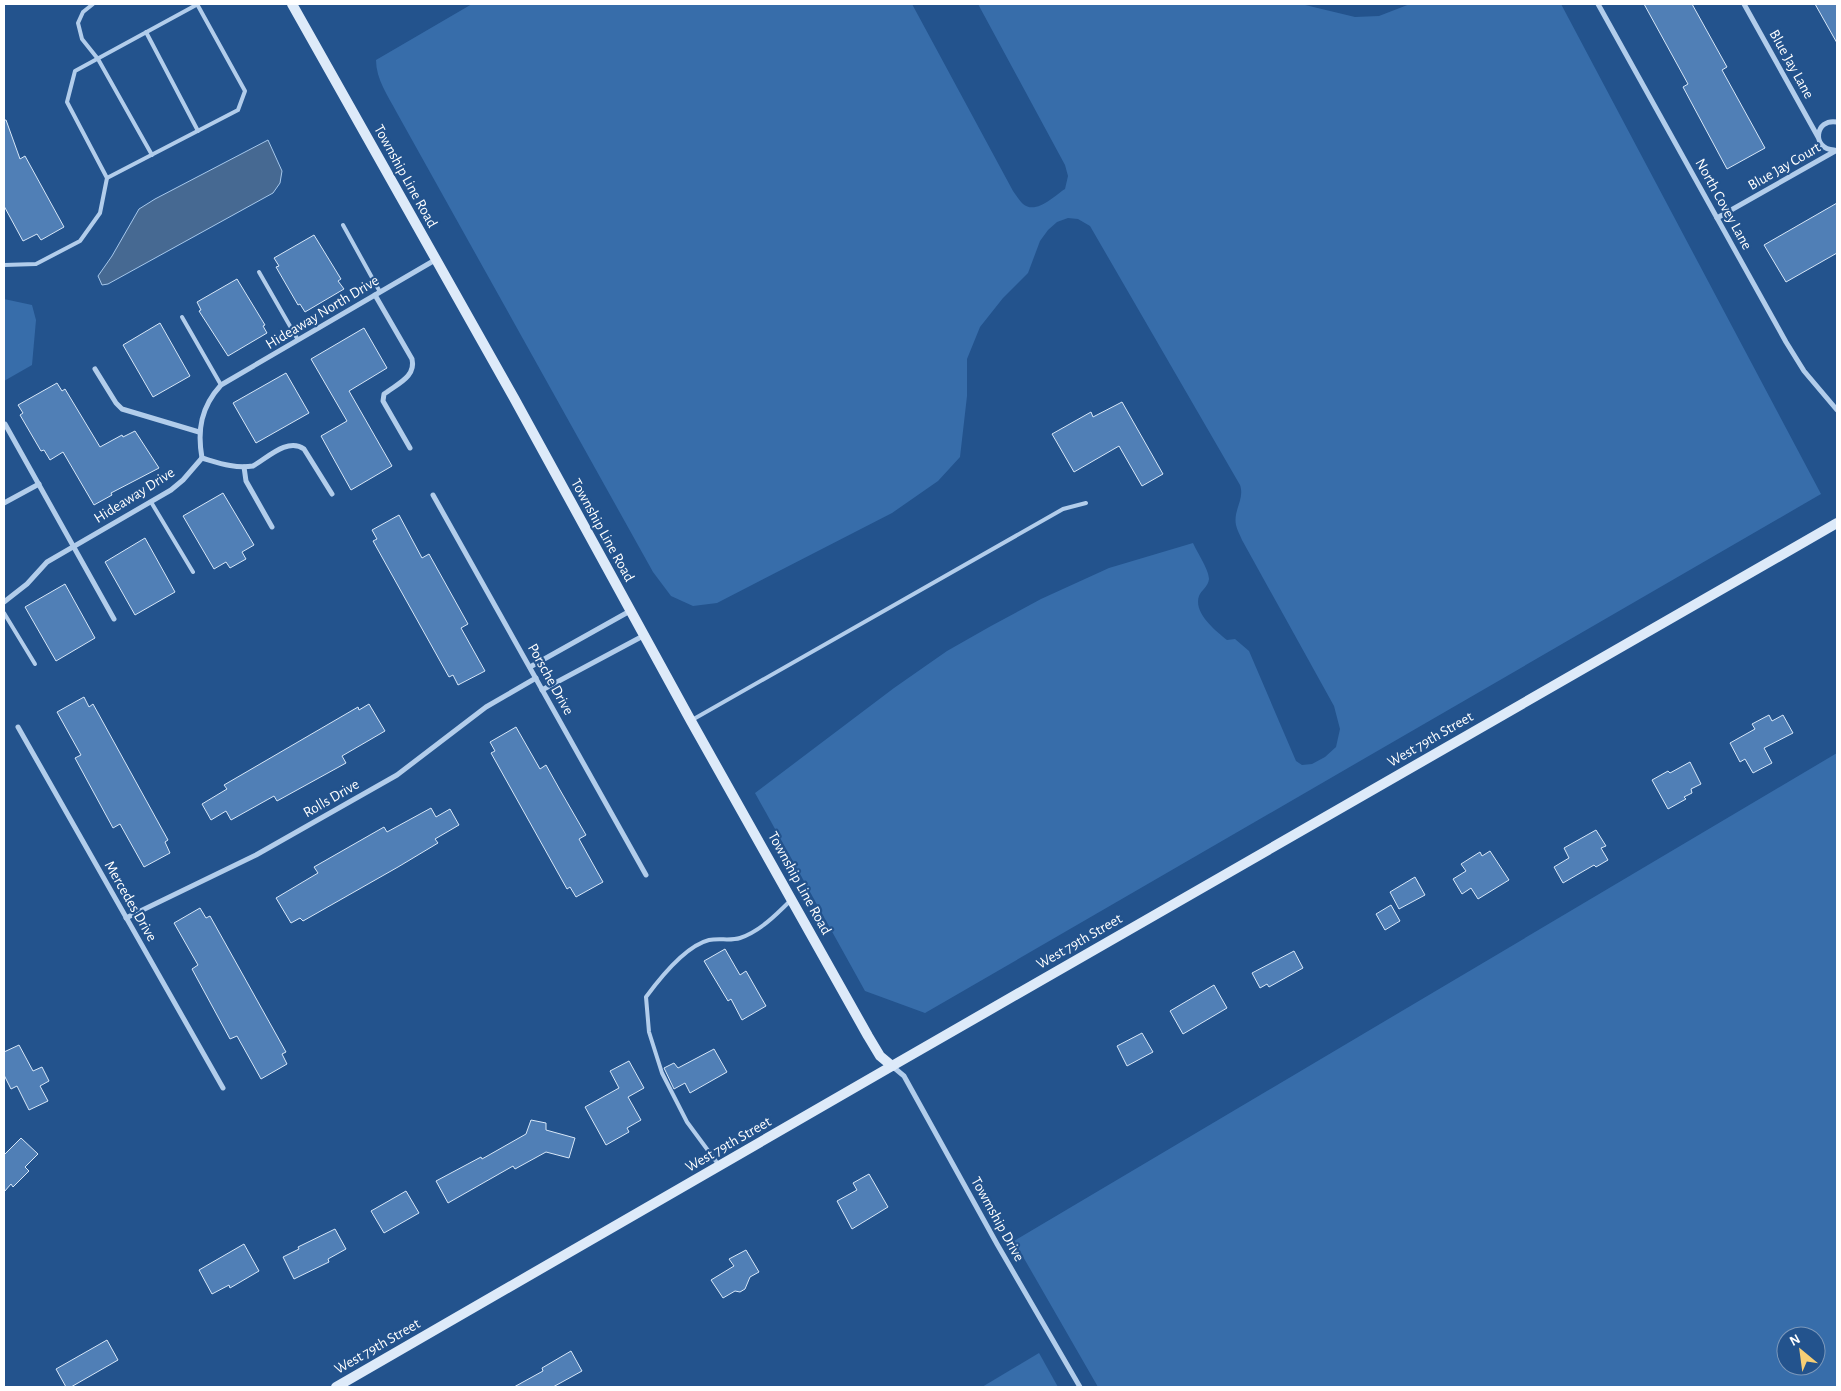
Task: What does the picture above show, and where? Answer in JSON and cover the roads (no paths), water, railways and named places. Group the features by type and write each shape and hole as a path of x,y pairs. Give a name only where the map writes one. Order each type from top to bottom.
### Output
{"main road":[{"name":"Township Line Road","path":"292,4 514,398 691,721 880,1056 892,1066"},
{"name":"West 79th Street","path":"336,1387 1837,523"}],"street":[{"name":"North Covey Lane","path":"1598,4 1794,356 1837,410"},
{"name":"Blue Jay Lane","path":"1744,4 1820,143 1824,148 1837,150"},
{"name":"Blue Jay Court","path":"1827,123 1837,117"},
{"path":"1818,137 1820,129 1827,123 1837,122"},
{"name":"Blue Jay Court","path":"1717,218 1837,150"},
{"name":"Hideaway North Drive","path":"221,385 435,260"},
{"path":"375,295 412,359 413,365 410,374 387,392 383,401 410,448"},
{"path":"95,369 117,406 199,432"},
{"path":"221,385 211,397 199,432 202,458 238,468 253,466 289,444 299,446 304,449 332,494"},
{"path":"5,424 114,619"},
{"name":"Hideaway Drive","path":"4,602 27,584 47,562 151,502 183,480 202,458"},
{"path":"244,467 246,481 272,527"},
{"path":"4,503 39,484"},
{"name":"Porsche Drive","path":"433,495 646,875"},
{"path":"530,667 630,611"},
{"path":"542,690 644,636"},
{"name":"Rolls Drive","path":"126,918 256,856 396,774 486,707 536,678"},
{"name":"Mercedes Drive","path":"18,727 223,1088"},
{"name":"Towmship Drive","path":"892,1066 904,1076 997,1244 1080,1387"}],"lane":[{"path":"93,4 83,12 78,23 82,39 98,58 152,155"},
{"path":"4,265 36,264 80,241 100,213 107,178 67,102 75,71 195,4 245,91 238,110 107,178"},
{"path":"146,32 198,131"},
{"path":"342,225 380,292"},
{"path":"259,272 298,340"},
{"path":"182,317 221,385"},
{"path":"151,502 193,572"},
{"path":"691,721 1064,509 1086,503"},
{"path":"4,613 35,664"},
{"path":"720,1166 687,1122 662,1073 649,1032 646,997 663,974 688,952 708,940 740,938 765,924 792,900"}]}
